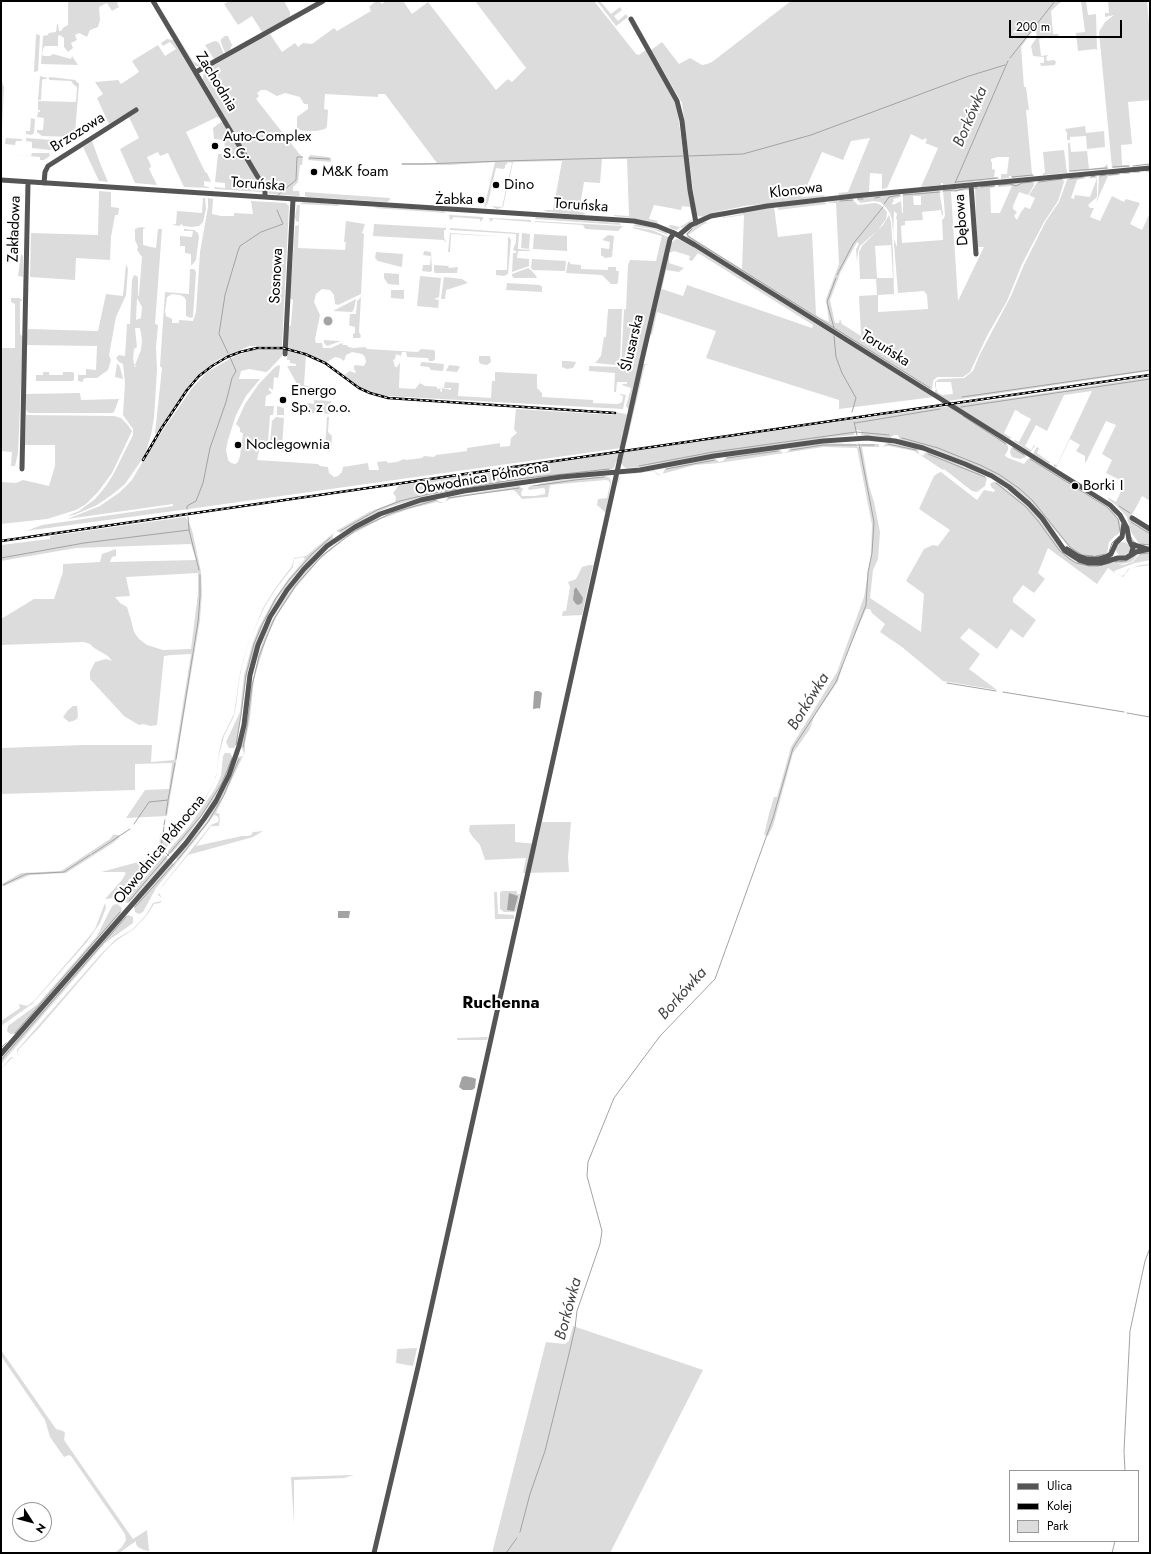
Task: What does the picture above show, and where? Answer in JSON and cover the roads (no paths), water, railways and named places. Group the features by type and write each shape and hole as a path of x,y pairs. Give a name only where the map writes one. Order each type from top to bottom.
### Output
{"street":[{"name":"Zachodnia","path":"153,1 262,184 265,191 265,197"},
{"path":"196,72 323,1"},
{"path":"632,19 677,101 682,121 690,190 696,223"},
{"name":"Brzozowa","path":"44,183 45,172 48,166 136,110"},
{"name":"Klonowa","path":"676,234 716,214 761,207 1150,168"},
{"name":"Toruńska","path":"1,180 634,221 653,225 676,234 1110,505 1118,512 1127,528 1131,543"},
{"name":"Zakładowa","path":"22,469 28,182"},
{"name":"Dębowa","path":"971,185 976,254"},
{"name":"Sosnowa","path":"285,354 293,199"},
{"name":"Ślusarska","path":"374,1553 418,1367 668,247 676,234"},
{"name":"Obwodnica Północna","path":"1,1054 186,843 213,806 229,775 239,746 244,725 250,675 262,636 275,608 287,590 315,558 333,542 362,523 390,510 416,502 471,490 653,468 714,456 828,440 858,438 895,441 936,452 978,470 997,479 1032,507 1065,551 1071,556 1086,563 1099,563 1121,558"},
{"path":"1132,518 1150,529"},
{"path":"1124,523 1123,534 1120,540 1116,543 1114,549 1116,555 1121,558 1126,558 1136,552 1149,549"},
{"path":"1120,540 1125,539 1131,543 1149,549"},
{"path":"1131,543 1133,550 1131,554"},
{"name":"Obwodnica Północna","path":"1062,546 1080,557 1092,560 1101,559 1108,556 1114,549"}],"waterway":[{"name":"Borkówka","path":"1010,58 1055,1"},
{"name":"Borkówka","path":"955,183 1008,61"},
{"path":"689,156 743,154 811,135 969,76 1005,65"},
{"path":"402,164 683,156"},
{"path":"278,195 296,180 297,157 302,157"},
{"path":"309,158 329,159"},
{"path":"1133,166 1150,164"},
{"path":"1113,167 1129,166"},
{"path":"1070,171 1107,168"},
{"path":"1134,172 1139,172"},
{"path":"1123,173 1129,173"},
{"path":"1109,175 1118,174"},
{"path":"1012,177 1033,175"},
{"path":"1100,176 1106,175"},
{"path":"1091,177 1095,176"},
{"path":"1070,179 1083,177"},
{"path":"956,182 997,178"},
{"path":"1039,182 1062,179"},
{"path":"999,185 1010,184 1016,186 1022,183 1032,182"},
{"path":"981,187 994,186"},
{"path":"955,191 968,188"},
{"name":"Borkówka","path":"943,191 955,190"},
{"name":"Borkówka","path":"903,195 940,192"},
{"name":"Borkówka","path":"884,204 889,197 900,195"},
{"path":"875,198 880,197"},
{"path":"858,199 863,199"},
{"path":"840,201 853,200"},
{"name":"Borkówka","path":"837,275 853,244 883,207"},
{"path":"228,353 219,334 225,295 238,251 240,246 261,232 283,224 277,210"},
{"path":"692,229 687,234 689,237 930,388"},
{"name":"Borkówka","path":"834,328 827,302 836,278"},
{"name":"Borkówka","path":"834,336 836,357 842,373 856,398 852,412"},
{"path":"187,509 187,506 196,501 203,483 210,448 226,402 232,378 236,371 230,357"},
{"path":"962,397 1150,370"},
{"path":"961,407 1150,379"},
{"path":"855,423 940,409"},
{"path":"963,416 1006,444"},
{"name":"Borkówka","path":"854,422 857,435"},
{"path":"856,432 889,435"},
{"path":"639,466 713,452 856,432"},
{"path":"902,438 938,448 1000,475 1020,489 1033,501 1070,547 1082,555 1093,556"},
{"name":"Borkówka","path":"520,1532 530,1494 545,1451 575,1328 577,1311 600,1244 602,1231 587,1176 588,1162 614,1098 660,1036 715,979 773,818 793,748 836,682 866,605 874,522 859,444"},
{"path":"888,444 916,450"},
{"path":"791,450 823,445 874,445"},
{"path":"1013,448 1024,455"},
{"path":"727,458 778,451"},
{"path":"928,454 985,477"},
{"path":"1030,459 1107,507 1118,519 1120,531"},
{"path":"666,469 715,460"},
{"path":"340,531 377,510 400,501 429,494 518,479 609,469"},
{"path":"533,486 604,477"},
{"path":"996,483 1026,507 1059,550 1068,558 1076,563 1089,566 1098,566 1110,563"},
{"path":"448,498 519,488"},
{"path":"243,747 252,686 259,656 274,619 296,585 323,555 356,530 392,513 436,500"},
{"path":"1119,506 1130,513"},
{"path":"188,517 189,530 199,570"},
{"path":"1131,522 1150,534"},
{"path":"1,558 84,543 189,530"},
{"path":"1109,552 1112,543 1119,536"},
{"path":"1131,537 1136,543"},
{"path":"236,745 246,675 254,644 262,625 276,598 289,580 312,554 330,538"},
{"path":"1141,544 1150,545"},
{"path":"1140,554 1150,553"},
{"path":"1096,556 1106,554"},
{"path":"1115,562 1126,561 1134,556"},
{"path":"176,759 198,622 200,575"},
{"path":"947,683 996,691"},
{"path":"1003,692 1124,712"},
{"path":"1127,713 1150,717"},
{"path":"129,901 201,816 222,783 232,758"},
{"path":"135,907 180,857 208,822 224,795 239,759"},
{"path":"134,824 149,802 168,800 175,763"},
{"path":"166,814 168,801"},
{"path":"164,825 165,820"},
{"path":"163,850 161,847 164,827"},
{"path":"92,854 130,829"},
{"path":"166,853 169,856"},
{"path":"3,885 26,874 64,872 90,855"},
{"path":"15,1033 120,912"},
{"path":"1,1060 126,917"},
{"path":"1,1048 6,1043"},
{"path":"1125,1470 1124,1451 1130,1331 1145,1261 1150,1248"},
{"name":"Borkówka","path":"506,1553 517,1538"},
{"path":"1112,1553 1115,1542"}],"railway":[{"path":"143,460 161,429 187,390 199,376 227,357 257,348 283,348 305,354 325,363 359,388 388,398 615,413"},
{"path":"1,541 1150,375"}],"place":[{"name":"Auto-Complex S.C.","path":"215,146"},
{"name":"M&K foam","path":"314,172"},
{"name":"Dino","path":"496,185"},
{"name":"Żabka","path":"481,200"},
{"name":"Energo Sp. z o.o.","path":"283,400"},
{"name":"Noclegownia","path":"238,445"},
{"name":"Borki I","path":"1075,486"}],"district":[{"name":"Ruchenna","path":"501,1004"}]}
